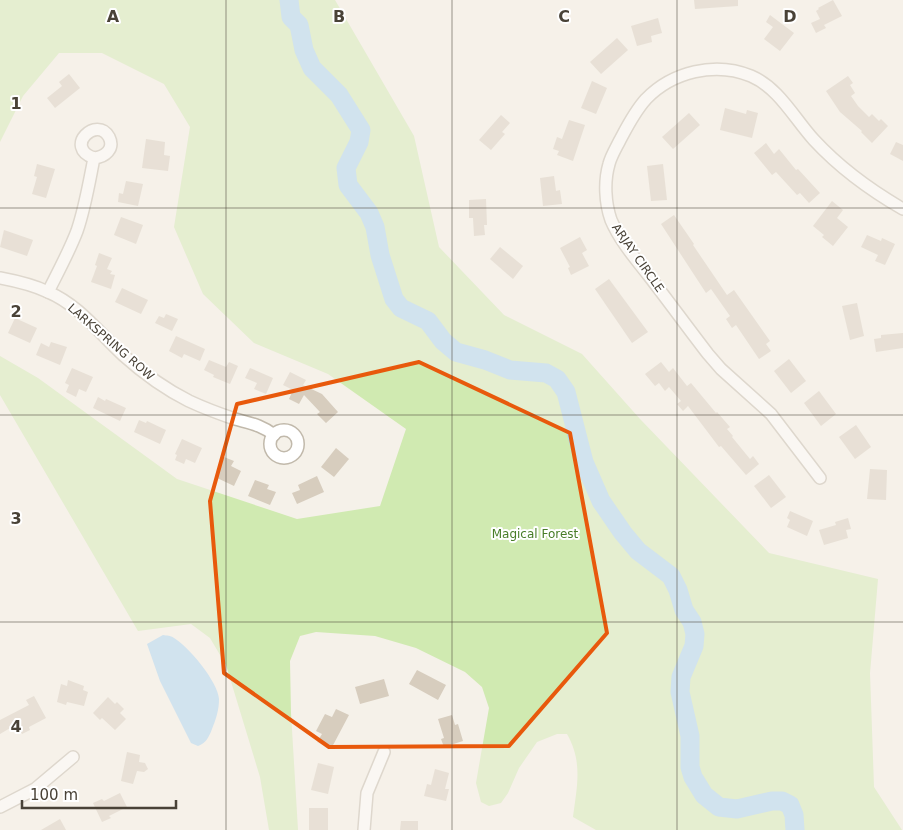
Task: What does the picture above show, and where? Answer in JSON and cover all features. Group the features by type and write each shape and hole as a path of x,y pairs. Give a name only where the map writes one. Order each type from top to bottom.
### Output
{"street":[{"name":"ARJAY CIRCLE","path":"820,478 771,414 708,354 625,245 611,218 608,205 606,193 609,164 633,115 647,98 664,83 695,71 725,70 751,76 776,94 813,139 833,158 858,179 903,209"},
{"path":"48,292 77,230 94,158"},
{"name":"LARKSPRING ROW","path":"0,278 48,292 70,305 87,318 148,376 189,401 210,410 258,425 274,435"},
{"path":"364,830 367,793 384,752"},
{"path":"0,807 34,788 73,757"}],"highlighted area":[{"path":"419,362 570,433 607,633 509,746 329,747 224,673 210,501 237,404"}],"green space":[{"name":"Magical Forest","path":"0,0 335,0 414,136 439,247 504,315 582,354 640,419 769,553 878,579 870,673 874,787 902,830 596,830 573,817 578,774 575,754 567,734 557,734 537,742 519,768 508,793 501,803 489,806 481,802 476,783 489,708 482,687 465,672 416,648 375,636 316,632 300,636 290,661 298,830 269,830 260,777 226,665 210,638 191,624 138,631 0,395 0,356 38,378 177,479 297,519 380,506 406,429 328,374 254,343 203,294 174,227 190,127 164,84 102,53 59,53 23,96 0,142"}],"water":[{"path":"163,635 173,637 187,649 202,666 217,692 219,703 215,722 210,735 198,746 191,743 160,681 147,644"}],"building":[{"path":"694,0 738,0 738,6 695,9"},
{"path":"833,0 842,16 824,25 826,28 816,33 811,23 820,19 816,11"},
{"path":"770,15 794,33 780,51 764,39 773,27 766,22"},
{"path":"658,18 662,33 651,36 652,42 637,46 631,26"},
{"path":"617,38 628,50 601,74 590,62"},
{"path":"69,74 80,88 55,108 47,98 62,86 59,82"},
{"path":"848,76 853,83 850,85 855,93 851,96 858,106 869,117 872,114 888,126 872,143 862,131 840,112 826,91"},
{"path":"592,81 607,88 596,114 581,108"},
{"path":"725,108 746,114 747,110 758,113 752,138 720,130"},
{"path":"689,113 700,125 673,149 662,137"},
{"path":"501,115 510,123 502,132 505,134 491,150 479,140"},
{"path":"569,120 585,125 573,161 557,155 559,151 553,149 557,137 562,139"},
{"path":"146,139 165,142 164,155 170,156 168,171 142,168"},
{"path":"896,142 903,145 903,161 890,154"},
{"path":"766,143 774,154 779,149 796,170 798,169 820,193 809,203 800,193 797,195 776,172 772,175 754,153"},
{"path":"37,164 55,169 46,198 32,194 37,177 34,176"},
{"path":"663,164 667,200 651,201 647,166"},
{"path":"554,176 556,191 560,190 562,204 543,206 540,178"},
{"path":"126,181 143,184 138,206 118,202 119,193 123,194"},
{"path":"486,199 487,225 484,225 485,235 474,236 473,218 469,218 469,200"},
{"path":"832,201 843,210 837,218 848,227 833,246 813,226"},
{"path":"674,215 727,295 734,290 770,341 766,344 771,351 759,359 736,325 732,328 726,319 730,316 711,289 706,293 661,224"},
{"path":"121,217 143,225 136,244 114,235"},
{"path":"4,230 33,240 27,256 0,247"},
{"path":"867,235 881,241 882,238 895,244 885,265 875,261 878,255 861,247"},
{"path":"580,237 587,250 582,253 589,266 571,275 568,268 570,267 560,248"},
{"path":"500,247 523,266 513,279 490,259"},
{"path":"99,253 112,258 107,269 112,271 110,274 115,275 111,289 91,282 97,266 95,265"},
{"path":"609,279 648,332 632,343 595,289"},
{"path":"122,288 148,300 141,314 115,302"},
{"path":"857,303 864,336 850,340 842,306"},
{"path":"166,314 178,319 172,331 155,323 159,316 164,318"},
{"path":"15,318 37,328 30,343 8,333"},
{"path":"903,333 903,348 876,352 874,339 881,338 881,335"},
{"path":"176,336 205,349 200,361 184,354 182,358 169,351"},
{"path":"51,342 67,347 60,365 36,355 41,343 49,347"},
{"path":"789,359 806,381 791,393 774,371"},
{"path":"209,360 226,367 229,362 238,366 230,384 213,377 214,375 204,370"},
{"path":"661,362 669,372 673,368 687,386 691,383 730,427 727,429 732,437 750,459 753,456 759,464 746,475 721,446 719,447 688,406 683,411 677,404 681,401 669,387 665,391 659,383 655,386 645,374"},
{"path":"72,368 93,377 86,392 79,389 76,397 66,392 69,385 65,383"},
{"path":"250,368 273,378 266,394 254,389 257,383 245,378"},
{"path":"290,372 306,380 303,385 322,394 338,412 326,423 317,414 320,412 304,395 299,404 289,399 293,390 283,385"},
{"path":"819,391 836,414 821,426 804,403"},
{"path":"98,397 126,408 120,421 93,408"},
{"path":"139,420 146,423 147,421 166,430 160,444 134,432"},
{"path":"856,425 871,447 855,459 839,437"},
{"path":"182,439 202,448 195,463 186,459 184,464 175,460 177,455 175,454"},
{"path":"336,448 349,459 334,477 321,467"},
{"path":"224,457 234,461 231,466 241,471 234,486 215,477"},
{"path":"870,469 887,470 886,500 867,499"},
{"path":"769,475 786,497 771,508 754,486"},
{"path":"317,476 324,492 297,504 292,493 300,490 298,485"},
{"path":"255,480 269,485 267,489 276,492 270,505 248,496"},
{"path":"790,511 813,521 807,536 787,527 790,520 787,518"},
{"path":"848,518 851,529 846,530 848,538 824,545 819,530 836,525 835,522"},
{"path":"417,670 446,685 438,700 409,684"},
{"path":"384,679 389,696 360,704 355,687"},
{"path":"68,680 84,686 83,690 88,692 84,706 67,702 66,705 57,702 61,684 67,686"},
{"path":"34,696 46,718 29,727 30,730 22,734 17,724 0,734 0,720 29,705 26,700"},
{"path":"108,697 124,709 120,713 126,719 115,730 102,718 100,720 93,713"},
{"path":"336,709 349,715 331,749 317,742 322,734 316,731 325,714 332,717"},
{"path":"452,715 455,725 458,724 463,741 444,747 441,739 444,738 438,719"},
{"path":"127,752 140,755 139,762 145,763 148,769 144,772 137,771 133,784 121,781"},
{"path":"318,763 334,767 328,794 311,790"},
{"path":"435,769 449,773 445,789 449,789 446,801 424,796 427,784 431,785"},
{"path":"120,793 127,807 109,816 111,818 102,822 93,803 102,799 104,801"},
{"path":"309,808 328,808 328,830 309,830"},
{"path":"60,819 66,830 41,830"},
{"path":"401,821 418,821 418,830 400,830"}],"waterway":[{"path":"289,0 291,17 299,25 304,50 312,68 339,95 361,130 359,142 346,168 348,185 369,213 375,227 380,255 394,299 401,308 428,321 443,341 456,352 485,360 510,370 546,373 557,379 566,392 584,462 601,501 638,551 671,576 678,590 684,610 692,622 695,634 694,646 681,677 680,692 690,736 690,767 693,777 704,795 719,807 737,809 772,801 782,801 790,805 794,815 795,830"}]}
